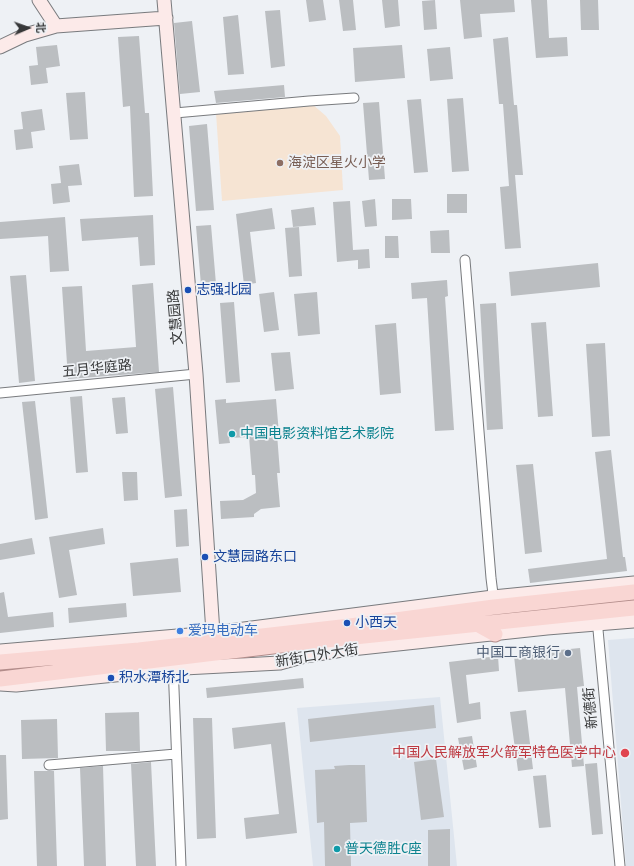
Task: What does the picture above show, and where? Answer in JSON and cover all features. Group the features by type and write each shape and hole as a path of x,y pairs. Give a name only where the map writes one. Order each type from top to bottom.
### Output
{"main road":[{"name":"新街口外大街","path":"0,662 139,650 350,626 494,602 634,592"},
{"name":"新街口外大街","path":"0,679 109,665 173,664 306,642 477,624 597,617 634,608"},
{"path":"477,624 495,634"},
{"path":"106,642 139,650"}],"street":[{"path":"39,0 56,26"},
{"name":"文慧园路","path":"164,0 175,113 196,374 213,633"},
{"path":"0,47 25,35 56,26 166,18"},
{"path":"175,113 354,98"},
{"path":"465,260 490,570 494,602"},
{"name":"五月华庭路","path":"0,393 196,374"},
{"name":"新街口外大街","path":"0,651 213,633 494,602 634,583"},
{"name":"新德街","path":"595,595 620,866"},
{"name":"新街口外大街","path":"0,684 24,685 173,664 280,663 304,656 342,650 495,634 597,617 634,621"},
{"path":"173,664 180,866"},
{"path":"49,765 176,754"}],"shaded area":[{"name":"海淀区星火小学","path":"312,104 326,116 340,136 343,190 222,201 216,113"},
{"name":"中国人民解放军火箭军特色医学中心","path":"634,638 634,866 626,866 608,640"},
{"path":"440,697 457,866 313,866 297,708"}],"building":[{"path":"306,0 323,0 326,20 309,22"},
{"path":"339,0 353,0 356,30 343,31"},
{"path":"382,0 398,0 400,26 385,28"},
{"path":"435,0 437,29 424,30 422,1"},
{"path":"460,0 514,0 515,12 480,14 482,37 464,39"},
{"path":"531,0 547,0 549,38 567,37 568,56 536,58"},
{"path":"580,0 598,0 599,30 581,30"},
{"path":"280,10 285,66 271,68 265,11"},
{"path":"238,15 244,74 228,75 223,17"},
{"path":"192,21 200,92 180,94 174,23"},
{"path":"139,36 145,113 149,113 153,196 134,197 130,106 123,107 118,37"},
{"path":"508,37 514,105 517,105 523,175 515,175 521,248 505,249 500,187 509,186 503,104 499,104 493,39"},
{"path":"57,45 60,66 46,68 48,83 31,85 29,66 38,65 36,47"},
{"path":"402,45 405,78 355,82 353,48"},
{"path":"450,47 453,79 430,81 427,49"},
{"path":"284,85 285,97 216,103 214,91"},
{"path":"85,92 88,139 70,140 66,93"},
{"path":"463,98 469,171 452,172 447,99"},
{"path":"421,99 428,172 414,173 407,100"},
{"path":"379,102 385,179 369,180 363,103"},
{"path":"42,109 45,130 31,132 33,148 16,150 14,130 23,129 21,112"},
{"path":"207,124 214,210 196,211 189,126"},
{"path":"79,164 82,185 68,186 70,202 53,204 51,184 61,183 59,166"},
{"path":"447,194 467,194 467,213 447,213"},
{"path":"375,199 377,226 365,227 362,201"},
{"path":"392,199 411,199 412,219 392,220"},
{"path":"350,201 353,250 369,249 370,268 358,269 358,260 337,262 333,202"},
{"path":"314,207 316,225 293,227 291,210"},
{"path":"272,208 275,229 250,232 256,283 244,285 236,214"},
{"path":"153,215 155,265 140,266 138,237 82,241 80,219"},
{"path":"65,217 69,271 50,272 48,236 0,239 0,222"},
{"path":"211,225 216,284 201,285 196,226"},
{"path":"299,227 302,276 289,277 285,228"},
{"path":"449,230 450,253 431,253 430,231"},
{"path":"385,236 398,236 399,258 385,258"},
{"path":"598,263 600,287 511,296 509,272"},
{"path":"26,275 35,381 19,383 10,276"},
{"path":"447,280 448,296 445,297 454,430 435,431 427,298 412,299 411,283"},
{"path":"153,283 159,372 68,379 62,287 82,286 86,351 136,347 132,285"},
{"path":"274,292 279,330 264,332 259,294"},
{"path":"317,292 320,334 298,336 294,294"},
{"path":"234,302 240,382 226,383 220,303"},
{"path":"496,303 503,429 487,430 480,304"},
{"path":"546,322 553,416 538,417 531,323"},
{"path":"396,323 401,393 380,395 375,325"},
{"path":"605,343 610,436 592,437 586,344"},
{"path":"290,352 294,389 275,391 271,353"},
{"path":"173,387 182,496 165,498 155,389"},
{"path":"82,396 88,472 76,473 70,397"},
{"path":"125,397 128,433 116,434 112,398"},
{"path":"226,399 226,403 276,399 280,473 277,473 280,507 261,509 254,514 254,517 221,519 220,501 243,500 256,493 255,475 252,475 249,437 229,438 230,443 219,444 215,400"},
{"path":"35,401 48,518 35,520 22,402"},
{"path":"611,450 623,557 625,557 627,571 530,583 528,569 607,559 595,452"},
{"path":"533,464 542,552 525,554 516,465"},
{"path":"122,472 137,472 138,500 124,501"},
{"path":"187,509 189,546 176,547 174,510"},
{"path":"103,528 105,544 69,550 77,595 59,598 49,537"},
{"path":"32,538 35,554 0,560 0,544"},
{"path":"178,558 181,592 133,596 130,563"},
{"path":"4,592 8,617 53,612 54,627 0,633 0,593"},
{"path":"126,603 127,617 69,623 68,608"},
{"path":"580,648 584,686 577,687 584,766 572,767 565,688 518,692 514,656 549,653 549,651"},
{"path":"498,656 499,671 466,675 469,704 480,702 481,719 457,723 449,662"},
{"path":"303,678 304,688 207,698 206,688"},
{"path":"434,705 436,728 310,742 308,719"},
{"path":"526,710 533,769 518,771 510,712"},
{"path":"139,712 140,751 106,751 105,713"},
{"path":"193,718 212,718 216,838 197,839"},
{"path":"57,719 58,758 22,759 21,720"},
{"path":"285,722 297,833 246,839 244,818 279,814 271,744 234,749 232,728"},
{"path":"472,736 477,767 464,770 458,738"},
{"path":"0,755 6,755 8,819 0,820"},
{"path":"436,759 444,817 421,820 414,762"},
{"path":"151,762 156,866 136,866 131,764"},
{"path":"597,763 603,834 592,835 585,764"},
{"path":"365,765 367,822 350,823 351,866 325,866 324,822 317,823 315,770 335,769 334,766"},
{"path":"103,766 106,866 84,866 80,768"},
{"path":"34,771 54,771 57,866 37,866"},
{"path":"546,775 551,827 539,828 533,776"},
{"name":"普天德胜C座","path":"450,829 450,866 428,866 428,830"}],"place":[{"name":"海淀区星火小学","path":"280,163"},
{"name":"志强北园","path":"188,290"},
{"name":"中国电影资料馆艺术影院","path":"232,434"},
{"name":"文慧园路东口","path":"205,557"},
{"name":"小西天","path":"347,623"},
{"name":"爱玛电动车","path":"180,631"},
{"name":"中国工商银行","path":"568,653"},
{"name":"积水潭桥北","path":"111,678"},
{"name":"中国人民解放军火箭军特色医学中心","path":"625,753"},
{"name":"普天德胜C座","path":"337,849"}]}
